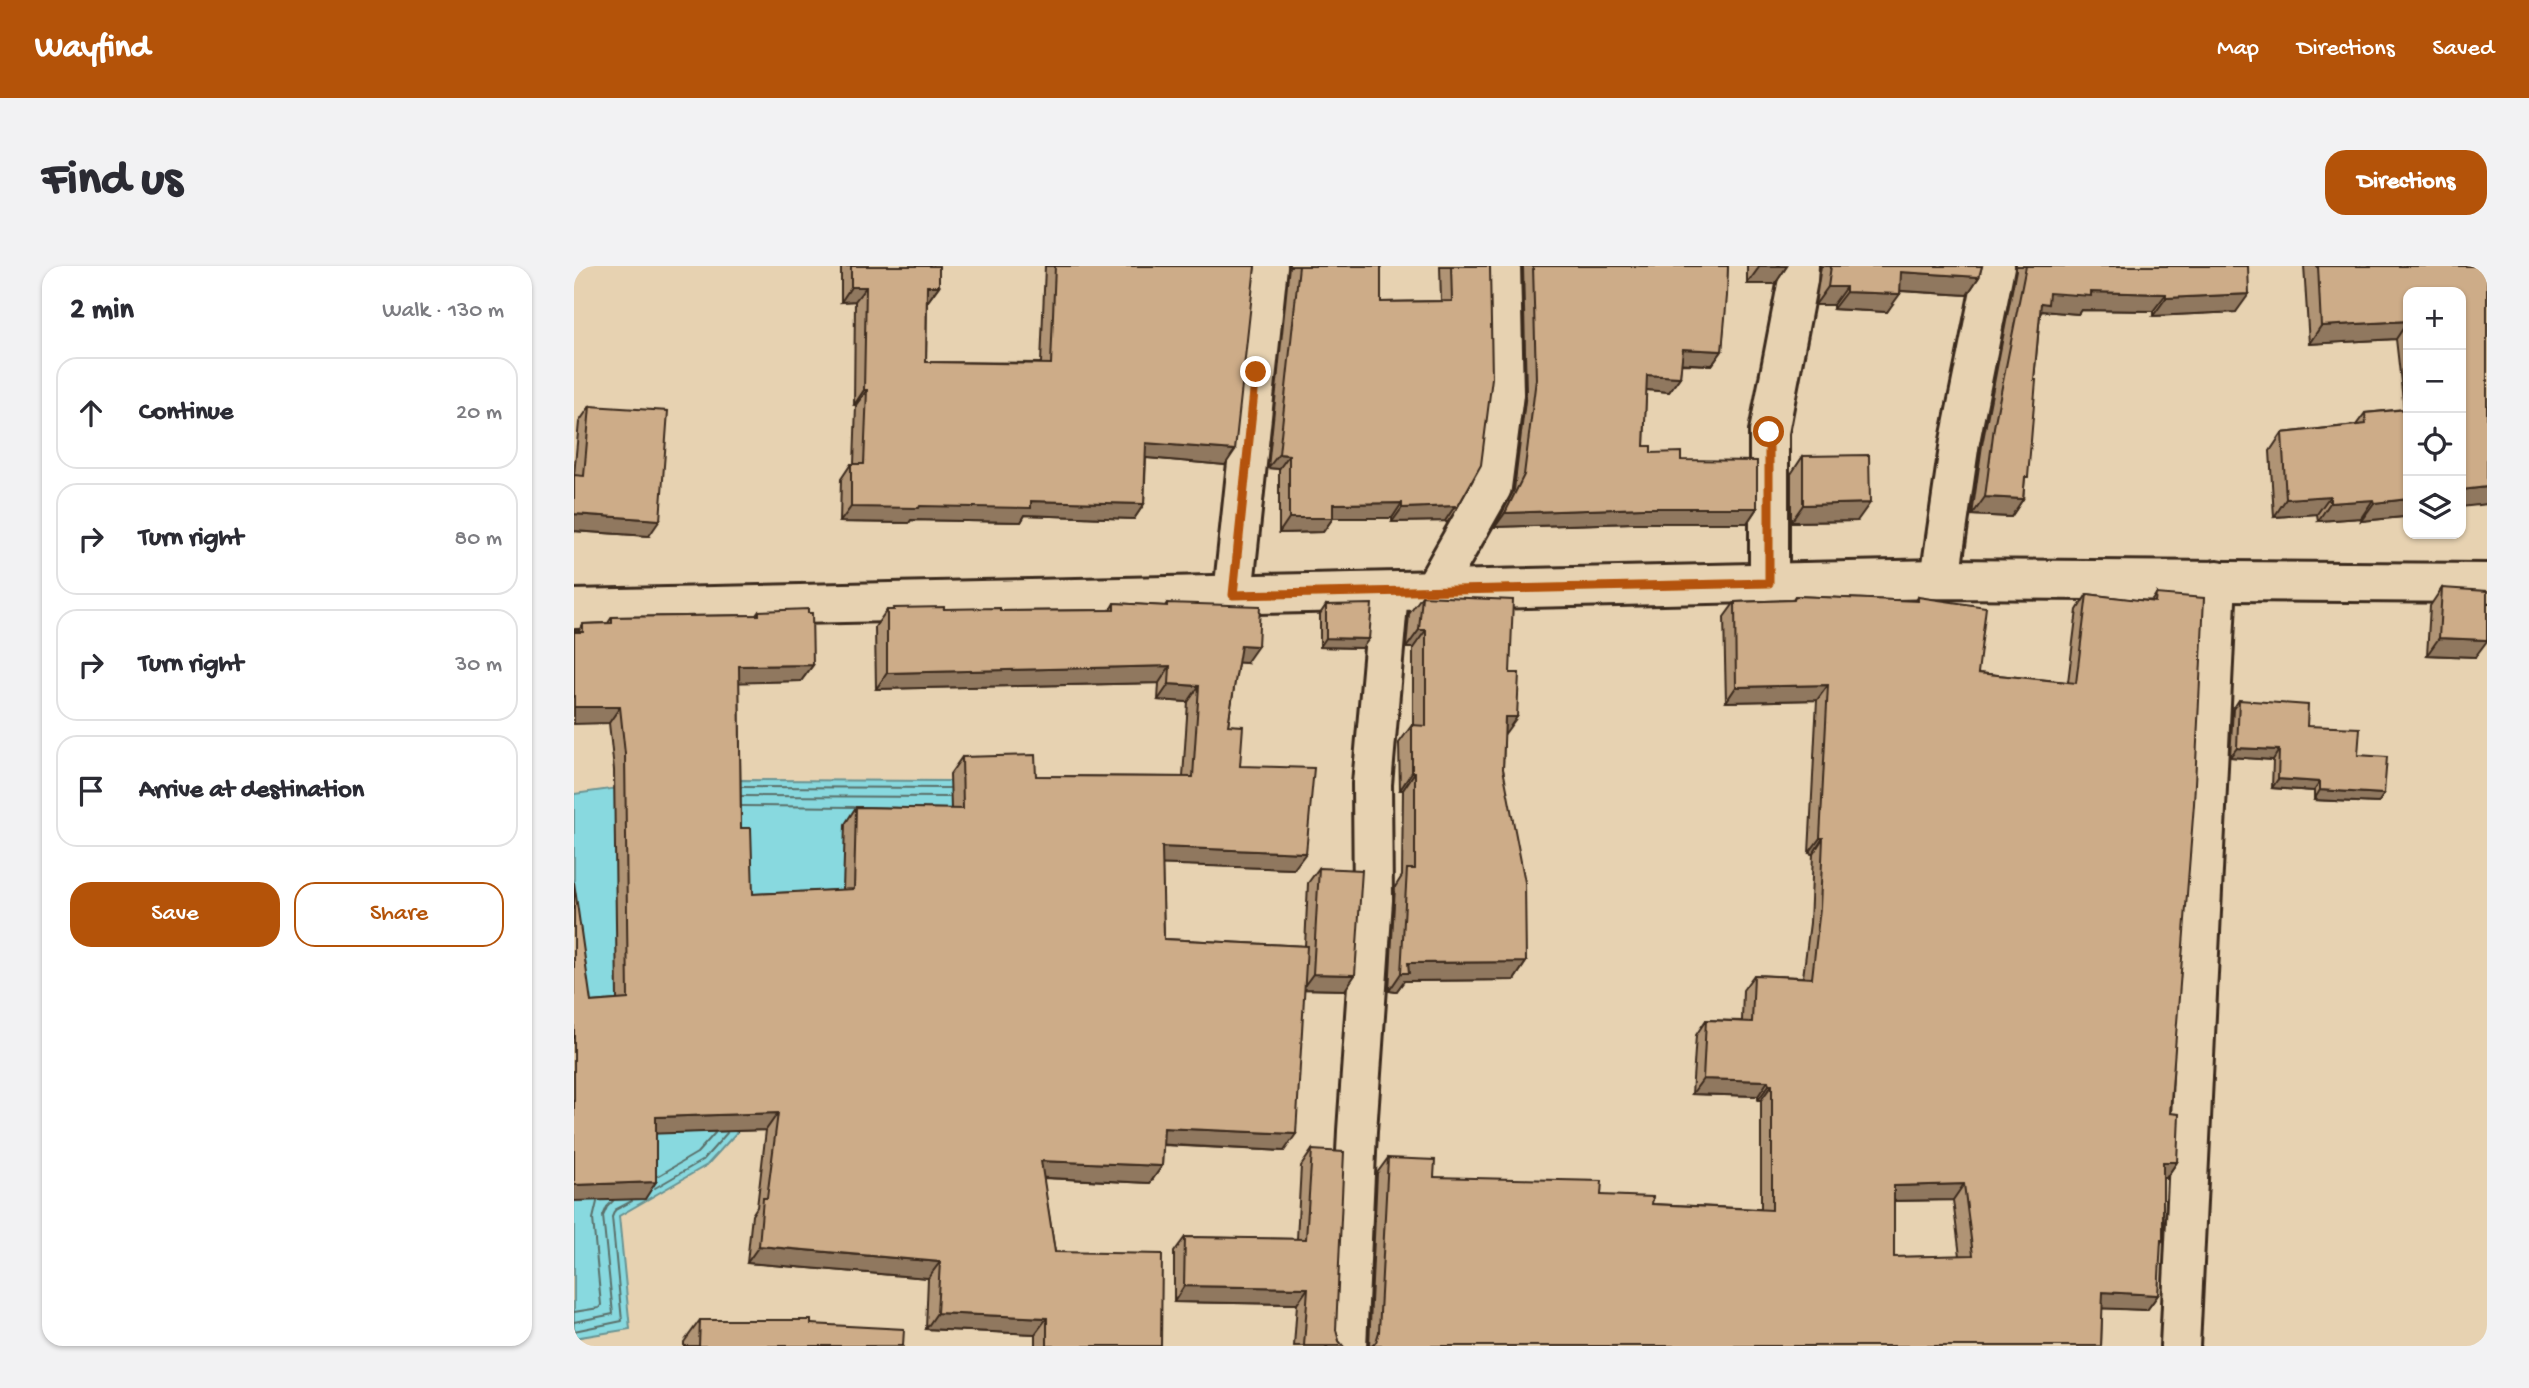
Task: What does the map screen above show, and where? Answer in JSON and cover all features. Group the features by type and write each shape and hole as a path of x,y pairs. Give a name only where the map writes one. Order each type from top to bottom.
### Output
{"street":[{"path":"1233,595 1268,266"},
{"path":"1433,590 1492,486 1504,394 1501,266"},
{"path":"1769,583 1769,432 1798,280 1798,266"},
{"path":"1940,579 1960,441 1995,266"},
{"path":"574,609 1940,579 2487,583"},
{"path":"2180,1346 2217,580"},
{"path":"1347,1346 1357,1130 1373,900 1372,784 1389,592"}],"water":[{"path":"742,780 951,781 988,796 759,1108 707,1165 619,1216 630,1329 574,1338 574,794 618,788"}],"building":[{"path":"851,266 939,266 939,286 927,286 926,362 1051,364 1055,266 1255,266 1235,450 1146,443 1144,504 1031,501 1031,508 851,507 851,464 864,464 867,390 864,390 866,287 851,287"},
{"path":"1299,266 1381,266 1381,302 1452,301 1451,266 1490,266 1492,378 1481,465 1457,508 1402,508 1402,503 1333,504 1333,518 1289,518 1289,455 1279,454"},
{"path":"1533,266 1728,266 1722,351 1683,349 1680,377 1647,375 1644,446 1651,446 1651,453 1681,452 1681,460 1757,461 1757,508 1643,508 1505,513 1524,475 1536,379"},
{"path":"1831,266 1982,266 1979,277 1901,272 1900,294 1846,292 1846,287 1828,287"},
{"path":"2026,266 2248,266 2249,294 2166,298 2166,294 2091,292 2091,296 2049,293 2048,304 2041,303 2028,477 2025,477 2023,499 1985,497 1994,427"},
{"path":"2318,266 2487,266 2487,487 2466,489 2466,287 2403,287 2403,321 2321,326"},
{"path":"590,406 668,411 660,520 574,514 574,475 584,476"},
{"path":"2403,409 2403,500 2330,503 2330,496 2286,499 2282,433 2366,424 2365,413"},
{"path":"1869,455 1870,503 1803,505 1803,456"},
{"path":"2442,588 2487,591 2487,640 2439,638"},
{"path":"2087,594 2155,602 2156,594 2204,598 2194,804 2170,1113 2179,1114 2177,1162 2163,1162 2163,1240 2158,1295 2103,1292 2101,1346 1372,1346 1379,1332 1388,1158 1435,1160 1434,1177 1602,1181 1601,1195 1653,1197 1652,1204 1772,1210 1772,1085 1769,1085 1768,1081 1703,1079 1706,1020 1752,1022 1754,975 1812,978 1820,908 1823,838 1820,838 1828,685 1736,687 1735,602 1794,600 1795,596 1918,601 1918,597 1986,607 1978,673 2076,683","holes":["1964,1184 1973,1255 1894,1257 1894,1186"]},
{"path":"1422,596 1513,600 1510,673 1519,673 1517,717 1505,717 1503,769 1525,882 1526,962 1408,963 1409,973 1401,973 1407,869 1415,869 1412,725 1426,726 1426,630 1419,630"},
{"path":"1114,603 1260,606 1258,646 1241,645 1228,725 1243,726 1240,766 1314,768 1306,853 1162,847 1164,939 1307,946 1296,1134 1164,1128 1162,1166 1041,1161 1055,1252 1162,1254 1161,1346 1047,1346 1047,1318 937,1313 940,1262 759,1246 763,1198 767,1198 778,1113 656,1117 656,1182 574,1185 574,882 591,1002 628,999 625,754 620,707 574,707 574,632 583,632 583,624 612,623 612,617 759,615 759,611 808,609 808,613 812,613 813,665 739,666 741,828 751,828 753,894 854,889 856,807 963,809 962,757 1035,755 1036,776 1193,777 1199,686 1169,684 1170,666 887,673 887,610 944,607 1000,608 1000,611 1114,610"},
{"path":"1372,604 1369,639 1326,638 1326,605"},
{"path":"2239,700 2308,705 2307,726 2360,728 2358,755 2387,757 2384,794 2320,790 2320,782 2278,779 2279,750 2237,748"},
{"path":"1319,868 1362,870 1355,975 1313,974"},
{"path":"1312,1150 1344,1152 1336,1330 1343,1346 1304,1346 1308,1288 1184,1286 1185,1237 1306,1239"},
{"path":"700,1320 811,1320 811,1324 904,1329 903,1346 699,1346"}],"route":[{"path":"1256,372 1233,595 1769,583 1769,432"}]}
